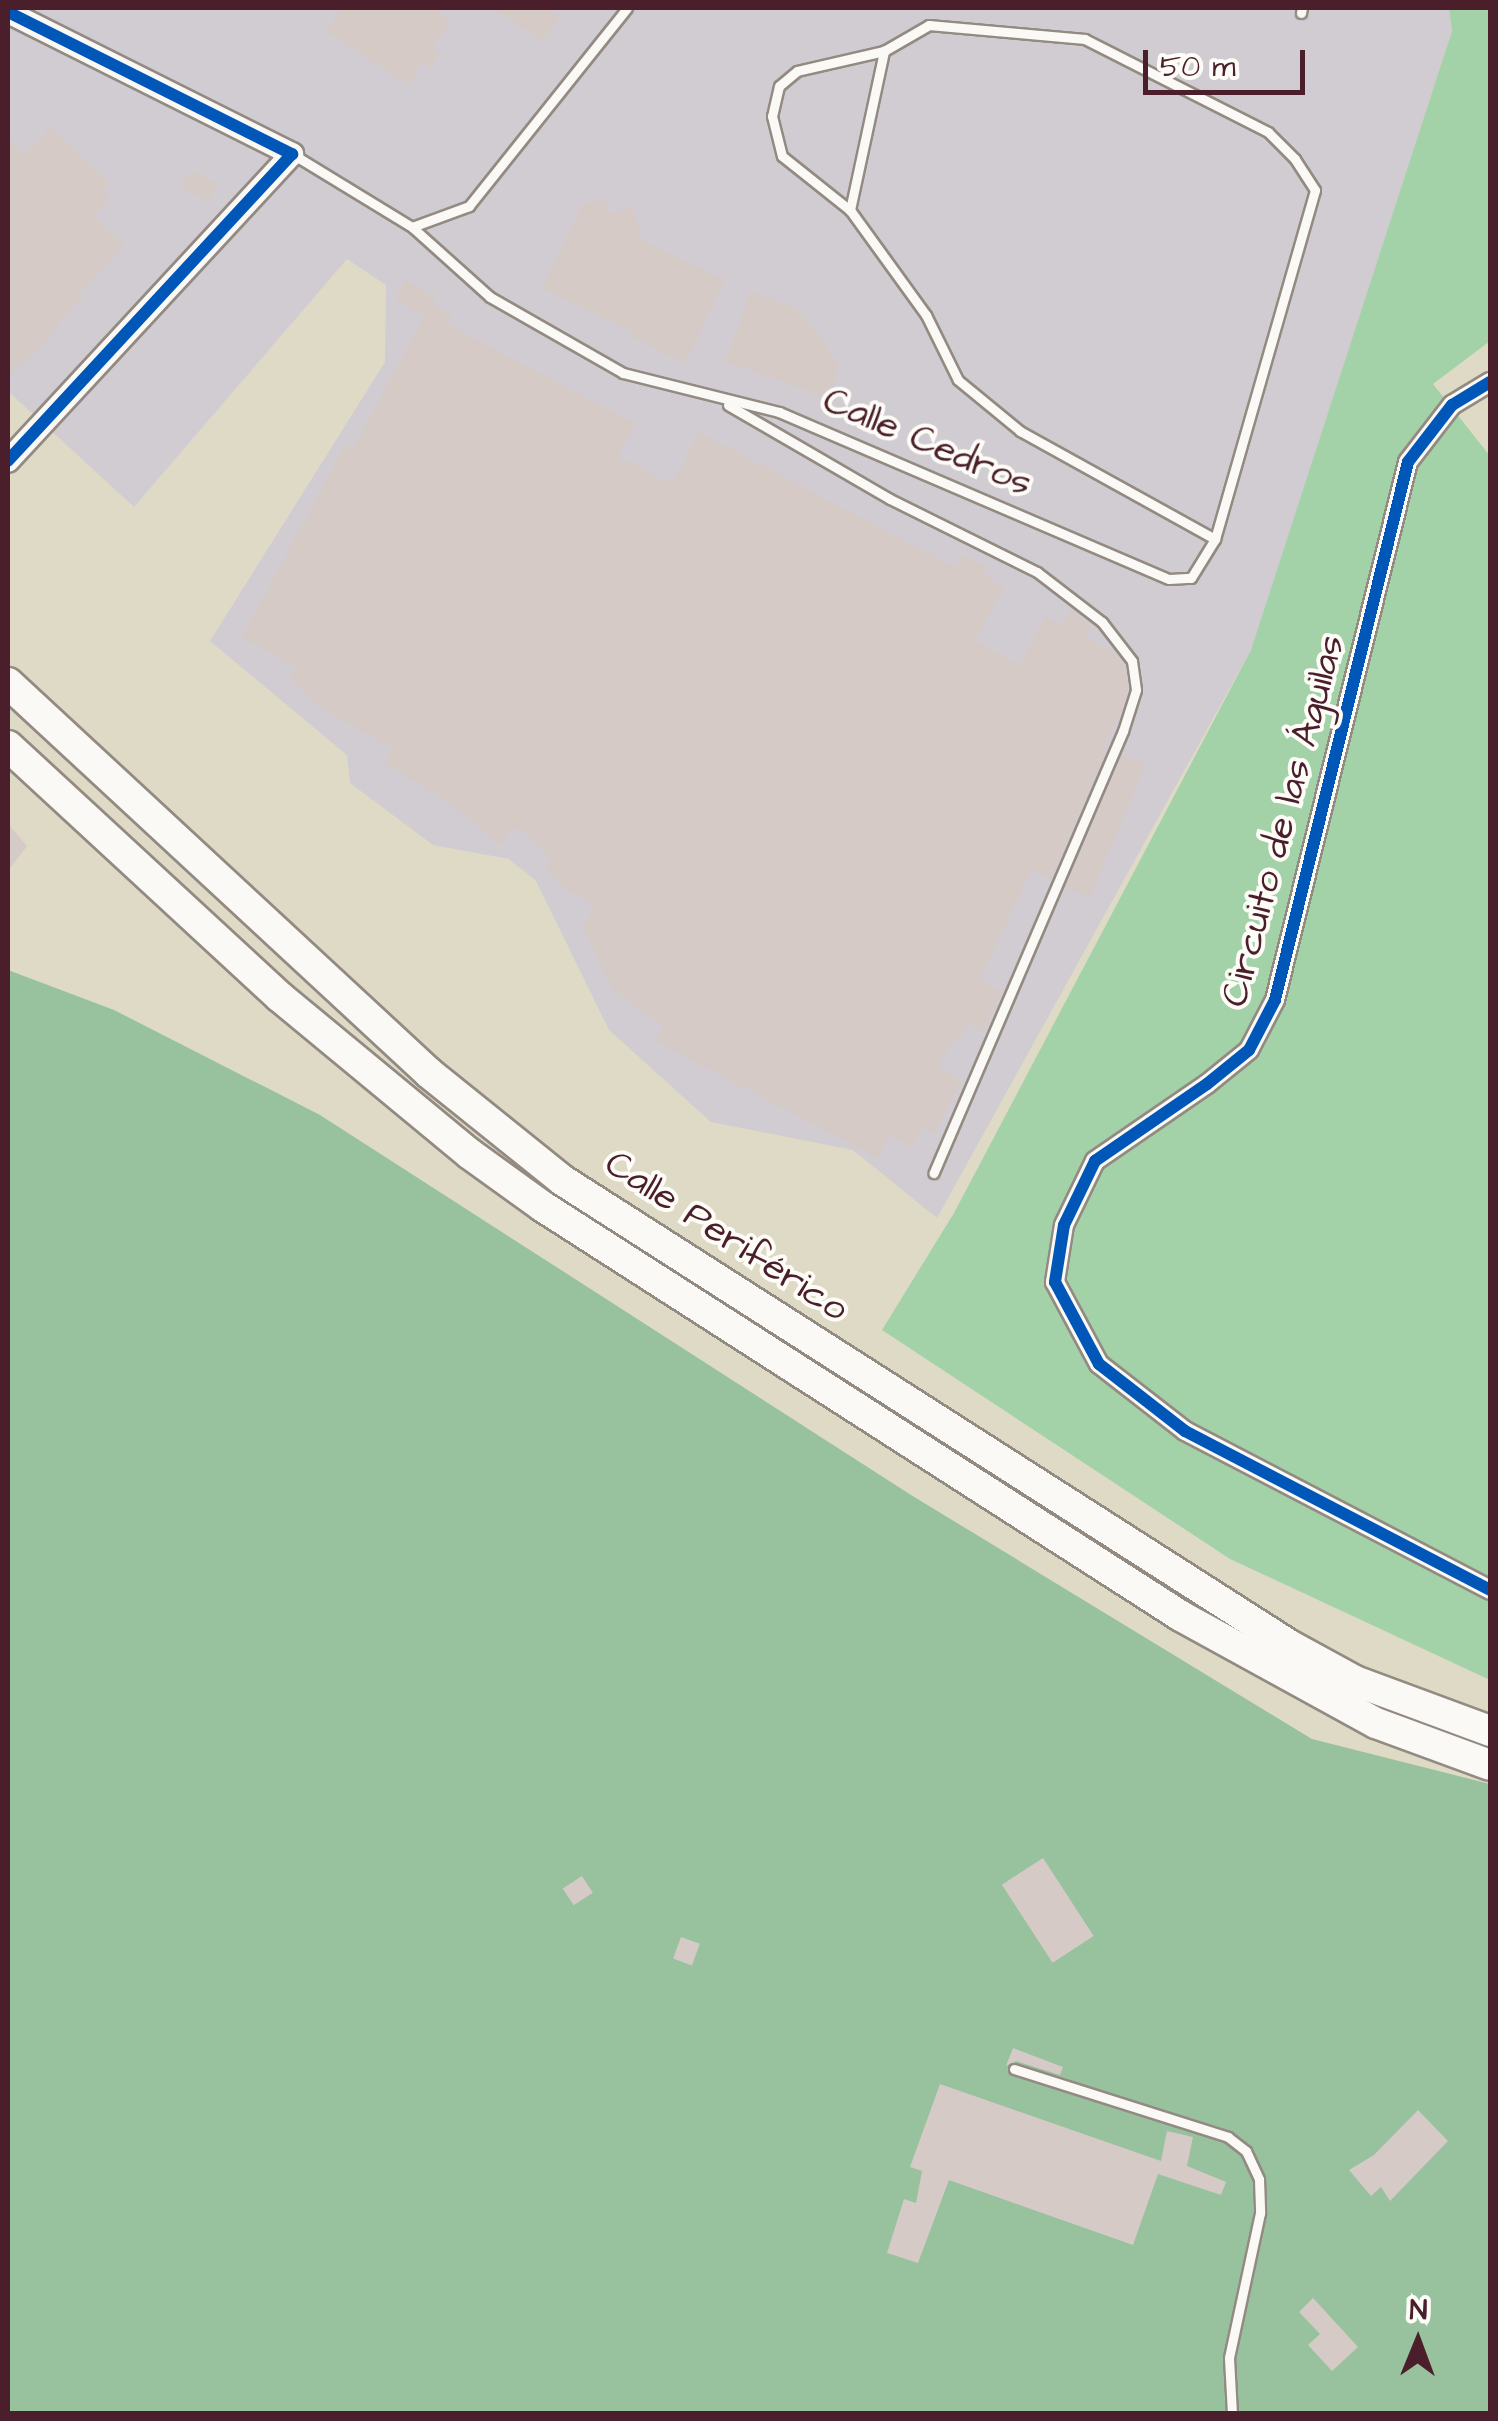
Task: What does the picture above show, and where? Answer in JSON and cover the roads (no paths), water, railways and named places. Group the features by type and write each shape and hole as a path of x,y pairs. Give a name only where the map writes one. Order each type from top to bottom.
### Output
{"highway":[{"name":"Calle Periférico","path":"8,684 429,1073 562,1180 1288,1645 1408,1703 1490,1731"},
{"name":"Calle Periférico","path":"8,746 280,997 470,1154 542,1206 1181,1616 1376,1723 1490,1766"}],"street":[{"path":"8,12 292,154 8,462"},
{"name":"Circuito de las Águilas","path":"1490,382 1452,405 1408,462 1275,1000 1248,1050 1207,1084 1095,1161 1064,1224 1054,1282 1099,1364 1184,1430 1490,1590"}],"lane":[{"path":"412,227 470,206 627,13 627,8"},
{"name":"Calle Cedros","path":"292,154 412,227 490,297 624,374 721,401 779,412 1169,579 1191,578 1215,539 1314,190 1295,159 1268,132 1085,38 929,25 884,52"},
{"path":"850,210 884,52 797,71 779,86 772,116 782,156 850,210 926,315 958,380 1020,431 1215,539"},
{"path":"721,401 890,500 1036,572 1102,622 1132,661 1136,690 1124,731 934,1173"},
{"path":"1014,2068 1228,2137 1246,2151 1259,2179 1260,2213 1228,2358 1232,2414"}]}
